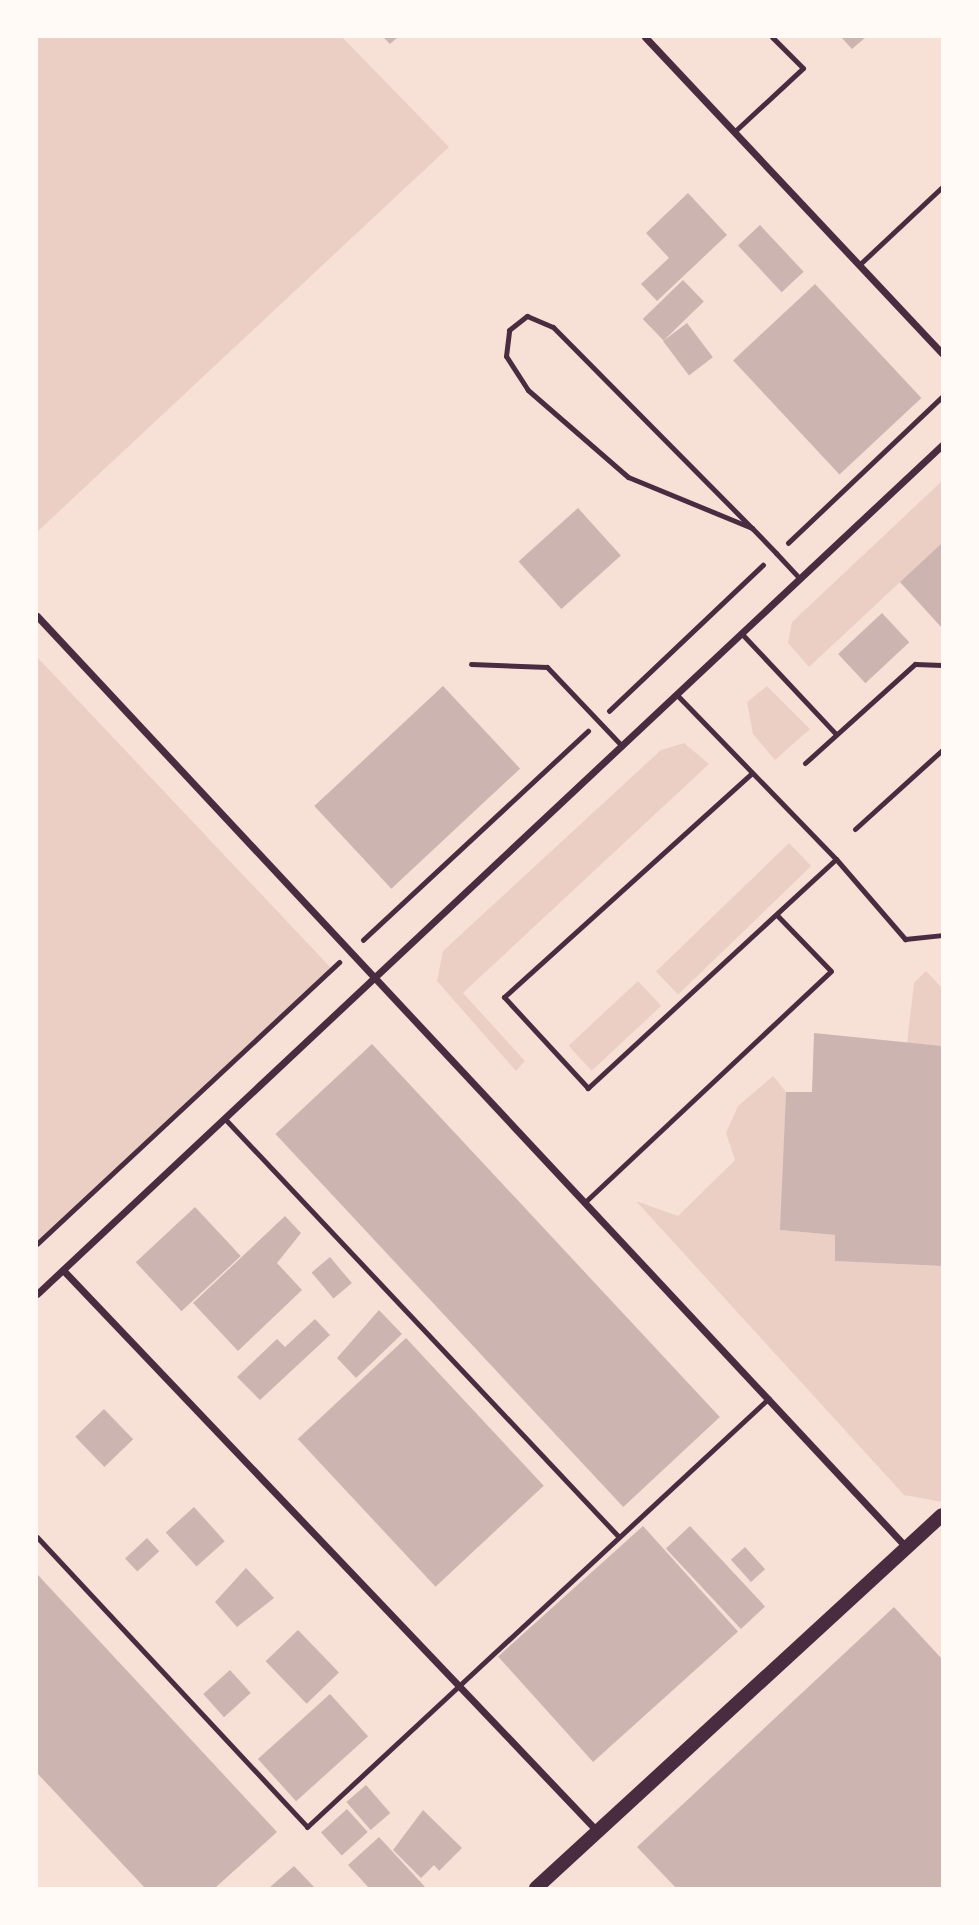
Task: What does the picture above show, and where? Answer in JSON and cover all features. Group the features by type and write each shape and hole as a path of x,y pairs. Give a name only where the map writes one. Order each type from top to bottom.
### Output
{"main road":[{"path":"536,1888 942,1516"}],"street":[{"path":"645,37 942,353"},
{"path":"37,1294 226,1120 942,445"},
{"path":"37,617 907,1548"},
{"path":"63,1270 597,1830"}],"lane":[{"path":"734,132 803,68 772,37"},
{"path":"859,265 942,187"},
{"path":"752,528 628,477 528,390 506,356 509,330 527,316 554,327 752,528 800,579"},
{"path":"742,634 836,734"},
{"path":"471,664 547,667 622,746"},
{"path":"804,763 915,664 942,664"},
{"path":"677,695 835,859 905,939 942,935"},
{"path":"855,829 942,750"},
{"path":"752,773 504,997 588,1088 778,915 835,859"},
{"path":"585,1202 831,971 778,915"},
{"path":"226,1120 618,1536"},
{"path":"37,1537 307,1827 769,1398"}],"path":[{"path":"37,1244 942,397"}],"shaded area":[{"path":"37,37 342,37 449,147 37,532"},
{"path":"942,481 942,543 809,667 788,643 792,622"},
{"path":"37,657 331,968 37,1245"},
{"path":"767,686 810,729 775,760 753,734 747,702"},
{"path":"684,743 709,764 463,993 525,1061 516,1071 437,981 443,951 661,750"},
{"path":"789,843 811,866 678,995 656,972"},
{"path":"926,971 942,988 942,1046 907,1043 914,983"},
{"path":"638,981 661,1006 592,1071 569,1046"},
{"path":"773,1076 786,1092 781,1230 835,1235 835,1261 942,1266 942,1502 904,1495 636,1201 678,1216 735,1160 726,1133 738,1106"}],"building":[{"path":"383,37 398,37 390,44"},
{"path":"841,37 866,37 852,49"},
{"path":"688,193 727,235 657,301 641,284 669,258 646,233"},
{"path":"760,225 804,272 782,292 738,245"},
{"path":"683,280 704,302 664,340 643,319"},
{"path":"815,284 921,398 839,474 733,360"},
{"path":"687,323 713,357 689,375 663,341"},
{"path":"578,508 621,556 561,609 519,562"},
{"path":"942,543 942,628 900,582"},
{"path":"882,613 909,642 865,683 838,654"},
{"path":"443,686 520,769 391,889 314,806"},
{"path":"814,1033 942,1046 942,1266 835,1261 835,1235 780,1230 786,1092 812,1092"},
{"path":"372,1044 720,1417 623,1507 275,1134"},
{"path":"195,1207 241,1256 181,1311 136,1262"},
{"path":"285,1216 301,1233 277,1263 302,1290 238,1351 193,1303"},
{"path":"330,1257 352,1283 333,1298 312,1272"},
{"path":"379,1310 402,1334 356,1378 337,1358"},
{"path":"315,1319 330,1335 260,1400 237,1377 277,1339 285,1347"},
{"path":"406,1338 544,1486 436,1587 298,1439"},
{"path":"104,1409 133,1439 104,1467 75,1437"},
{"path":"194,1507 225,1541 197,1567 166,1532"},
{"path":"643,1526 738,1632 593,1762 498,1656"},
{"path":"690,1526 765,1606 741,1629 666,1549"},
{"path":"147,1538 159,1551 137,1572 125,1558"},
{"path":"745,1547 765,1569 751,1582 731,1560"},
{"path":"246,1568 274,1598 237,1627 215,1602"},
{"path":"37,1574 277,1832 215,1888 145,1888 37,1773"},
{"path":"894,1607 942,1659 942,1888 676,1888 637,1847"},
{"path":"298,1630 339,1672 307,1704 266,1661"},
{"path":"230,1670 251,1693 224,1717 203,1694"},
{"path":"330,1694 368,1736 296,1801 258,1759"},
{"path":"366,1785 390,1813 371,1830 346,1802"},
{"path":"347,1809 368,1832 342,1855 321,1832"},
{"path":"423,1810 462,1848 439,1871 434,1865 421,1878 393,1850"},
{"path":"379,1837 426,1888 369,1888 348,1865"},
{"path":"294,1866 315,1888 269,1888"}]}
